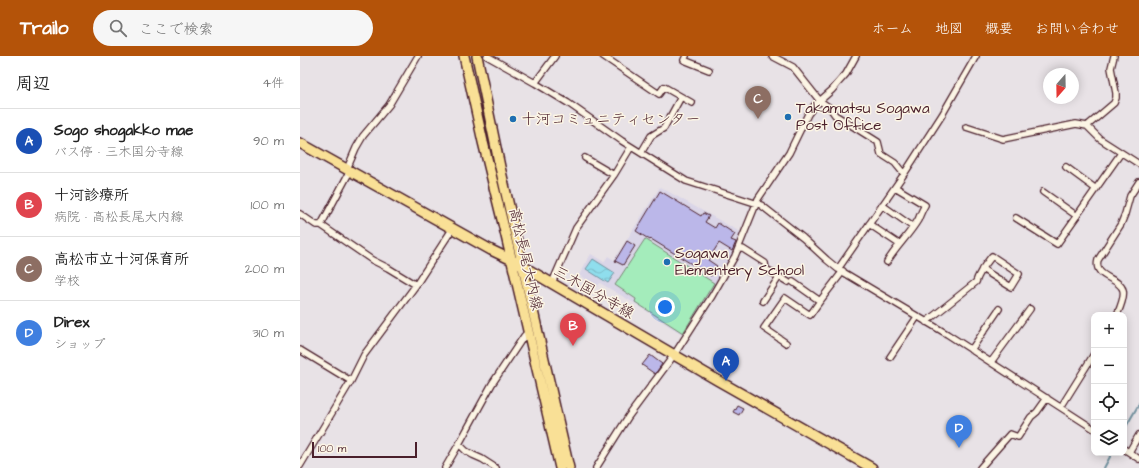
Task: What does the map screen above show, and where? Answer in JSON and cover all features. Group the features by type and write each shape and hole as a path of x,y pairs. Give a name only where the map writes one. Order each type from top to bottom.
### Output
{"main road":[{"name":"高松長尾大内線","path":"464,56 560,468"},
{"name":"高松長尾大内線","path":"476,56 569,468"},
{"name":"三木国分寺線","path":"300,143 491,250 523,266 717,380 872,468"}],"street":[{"path":"321,225 348,170 356,148 363,136 392,100 418,56"},
{"path":"487,56 568,103 631,147 686,181 761,205 841,270 971,350 1091,427"},
{"path":"535,83 555,56"},
{"path":"602,56 659,94 664,87 692,103"},
{"path":"686,56 684,60 709,70"},
{"path":"772,56 793,67 820,101 830,108 835,115 878,142 881,154 895,163 904,174"},
{"path":"596,468 628,417 674,355 712,296 735,256 758,199 790,153 808,114 846,74 856,56"},
{"path":"786,343 764,328 785,298 810,315 942,115 976,56"},
{"path":"1087,126 1114,103 1116,98 1111,68 1114,56"},
{"path":"641,153 651,136 664,128 681,97"},
{"path":"966,127 1003,140 1076,124 1087,126 1100,139 1139,164"},
{"path":"552,283 576,228 614,175 631,147"},
{"path":"1016,218 1058,244 1121,153"},
{"path":"585,158 614,175"},
{"path":"1066,167 1096,189"},
{"path":"1117,312 1123,291 1120,286 1102,273 1096,265 1121,224 1130,196 1139,182"},
{"path":"888,262 894,250 917,221 925,205 895,187"},
{"path":"1043,192 1077,216"},
{"path":"882,205 913,227"},
{"path":"300,214 316,225 321,225 372,260 416,285"},
{"path":"869,224 899,244"},
{"path":"300,466 302,459 351,381 364,355 416,285 453,228"},
{"path":"738,249 743,249 765,263 766,269 791,282 820,301"},
{"path":"926,322 976,282 978,275 982,269 992,256 1019,274 1011,287 982,269"},
{"path":"763,301 779,277"},
{"path":"971,350 999,309"},
{"path":"990,362 1030,309"},
{"path":"890,357 917,317"},
{"path":"445,468 492,384 528,332"},
{"path":"300,350 351,381"},
{"path":"1061,407 1091,359"},
{"path":"980,468 1010,434 1018,437 1031,417 1037,412 1047,398"},
{"path":"1127,450 1139,435"},
{"path":"459,444 466,451 496,468"},
{"path":"1127,452 1139,459"}],"shaded area":[{"name":"Sogawa Elementery School","path":"660,187 742,233 730,261 684,336 636,304 600,283 597,287 579,275 591,254 604,262 608,256 614,260"}],"green space":[{"path":"645,239 714,283 683,333 635,302 636,299 615,285"}],"water":[{"path":"593,259 615,273 608,283 586,269"}],"building":[{"path":"660,191 701,216 703,213 709,216 705,222 715,228 718,223 735,234 731,240 736,242 732,251 719,243 708,260 717,266 711,276 636,231"},
{"path":"627,241 635,246 623,265 615,261"},
{"path":"650,355 662,364 655,374 642,365"},
{"path":"737,405 743,408 739,415 733,412"}],"waterway":[{"path":"1127,425 1139,404"},
{"path":"1104,468 1110,456"}],"place":[{"name":"Takamatsu Sogawa Post Office","path":"788,117"},
{"name":"十河コミュニティセンター","path":"513,119"},
{"name":"高松市立十河保育所","path":"758,119"},
{"name":"Sogawa Elementery School","path":"667,262"},
{"name":"十河診療所","path":"573,346"},
{"name":"Sogo shogakko mae","path":"726,381"},
{"name":"Direx","path":"959,448"}]}
